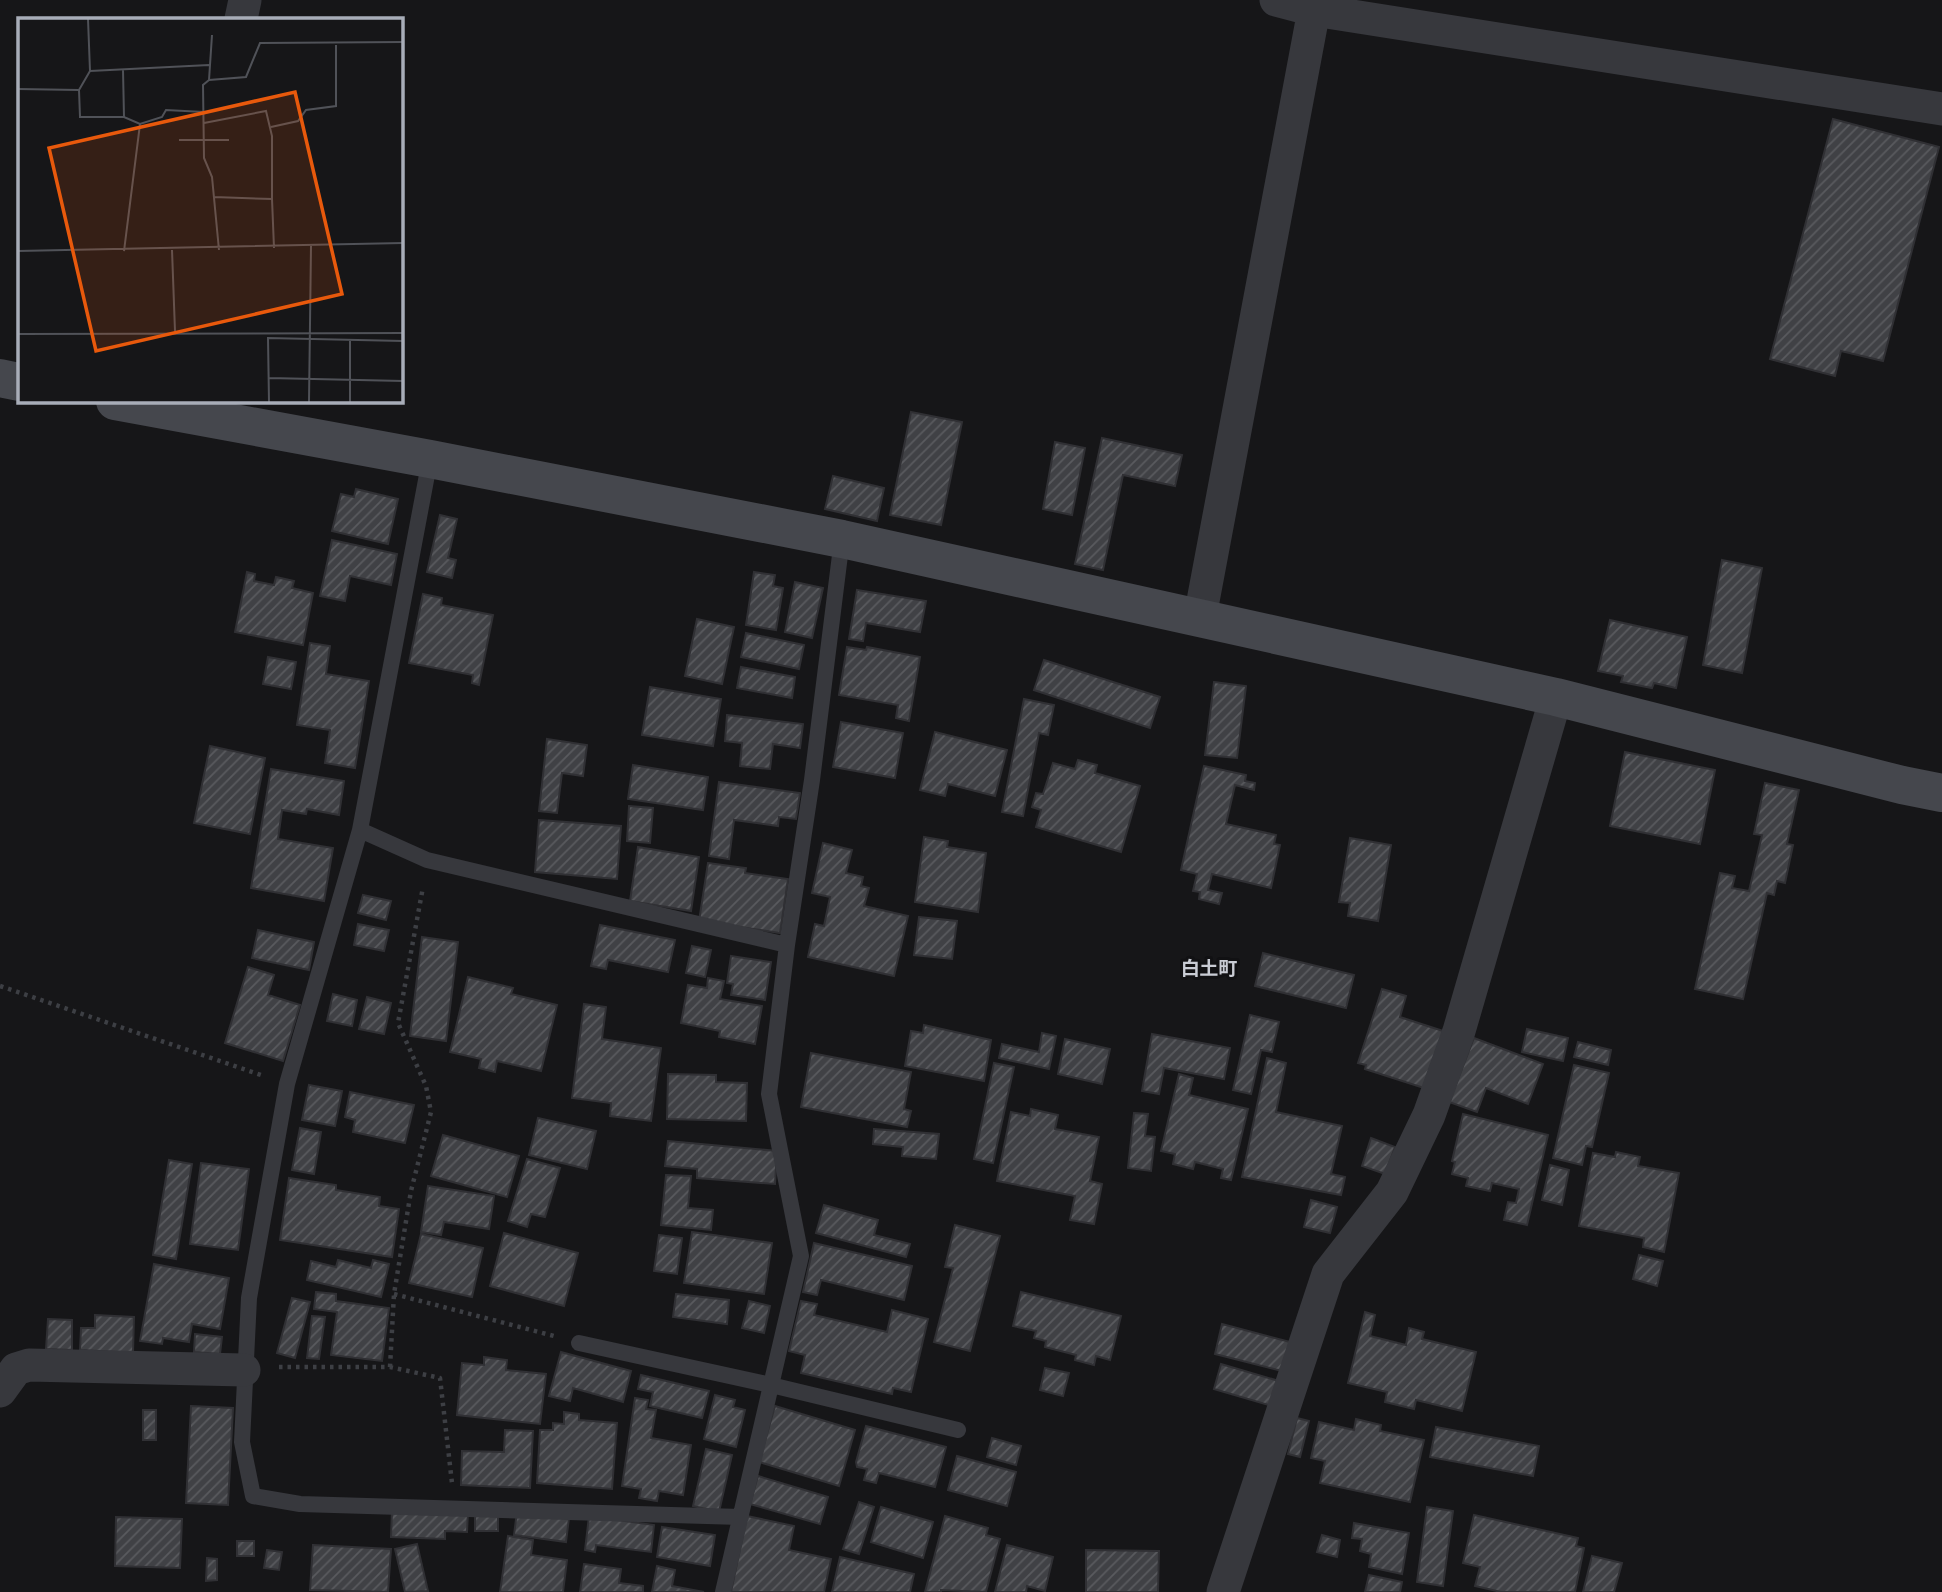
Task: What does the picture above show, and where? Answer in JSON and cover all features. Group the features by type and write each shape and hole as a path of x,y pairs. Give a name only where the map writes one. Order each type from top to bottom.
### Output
{"street":[{"path":"240,18 245,0"},
{"path":"1276,0 1314,10 1942,109"},
{"path":"1200,617 1314,10"},
{"path":"0,378 18,382"},
{"path":"139,403 842,539 1556,697 1942,793"},
{"path":"1223,1592 1328,1274 1392,1192 1429,1115 1459,1031 1556,697"},
{"path":"0,1391 16,1369 29,1365 244,1370"}],"lane":[{"path":"430,459 360,830 287,1084 249,1298 242,1442 253,1496 300,1504 741,1517"},
{"path":"723,1592 801,1256 769,1094 842,539"},
{"path":"360,830 427,860 787,945"},
{"path":"579,1343 771,1385 957,1430"}],"path":[{"path":"390,1367 394,1294 411,1191 431,1112 426,1086 398,1023 427,860"},
{"path":"0,986 287,1084"},
{"path":"394,1294 579,1343"},
{"path":"244,1370 296,1365 390,1367 440,1378 455,1508"}],"building":[{"path":"1833,119 1939,147 1883,361 1841,351 1835,376 1770,359"},
{"path":"911,412 962,422 941,525 890,515"},
{"path":"1102,438 1182,455 1175,486 1123,475 1103,570 1075,564"},
{"path":"1055,442 1085,448 1072,515 1043,509"},
{"path":"833,476 884,488 877,521 825,509"},
{"path":"356,489 398,499 388,544 332,531 341,494 354,497"},
{"path":"440,515 457,519 448,558 456,560 452,578 427,572"},
{"path":"332,540 397,554 391,585 350,576 345,601 320,596"},
{"path":"1722,560 1762,568 1742,673 1703,665"},
{"path":"247,572 255,574 254,581 274,585 276,577 294,581 292,588 313,593 303,645 235,632"},
{"path":"754,572 775,575 773,586 783,588 776,630 746,625"},
{"path":"795,582 823,588 812,638 785,632"},
{"path":"857,590 926,601 920,632 866,623 863,641 849,639"},
{"path":"423,594 442,598 441,605 493,615 479,685 472,683 473,675 409,663"},
{"path":"697,619 734,627 722,684 685,676"},
{"path":"1610,620 1687,637 1676,688 1654,683 1652,688 1621,682 1623,676 1598,671"},
{"path":"746,633 804,645 799,669 741,657"},
{"path":"310,643 330,646 326,674 369,681 355,768 325,763 330,730 297,725"},
{"path":"847,647 866,650 867,647 920,657 909,721 896,718 898,705 839,695"},
{"path":"268,657 296,662 291,689 263,684"},
{"path":"1044,660 1160,697 1150,728 1034,690"},
{"path":"741,667 795,677 792,698 737,688"},
{"path":"1214,682 1246,686 1237,758 1205,755"},
{"path":"650,687 721,699 713,746 642,735"},
{"path":"1024,699 1054,705 1048,735 1039,733 1023,816 1002,812"},
{"path":"727,715 803,724 800,748 773,744 770,769 740,766 742,743 725,741"},
{"path":"841,722 903,733 895,778 833,767"},
{"path":"935,732 1007,750 995,796 948,784 945,796 920,790"},
{"path":"547,739 587,745 583,776 562,773 557,813 539,811"},
{"path":"210,746 265,758 250,834 194,823"},
{"path":"1625,752 1715,770 1700,844 1610,826"},
{"path":"1078,760 1097,765 1095,773 1140,786 1121,852 1036,827 1041,810 1032,807 1036,793 1043,794 1053,763 1075,769"},
{"path":"633,765 708,777 703,810 628,799"},
{"path":"1204,766 1246,775 1245,781 1255,783 1254,790 1235,785 1226,824 1276,835 1274,844 1280,845 1271,888 1212,874 1208,890 1222,893 1219,904 1199,899 1200,892 1193,891 1197,874 1181,870"},
{"path":"271,769 344,781 339,815 307,809 306,814 282,810 278,839 333,848 324,901 251,888"},
{"path":"719,782 800,793 796,819 779,817 778,826 734,820 729,859 709,856"},
{"path":"1765,783 1799,790 1787,844 1793,845 1785,883 1777,881 1774,895 1767,893 1743,999 1695,989 1720,873 1735,876 1732,888 1749,891 1762,835 1754,834"},
{"path":"629,806 653,808 650,843 627,841"},
{"path":"539,820 621,826 617,879 535,872"},
{"path":"924,837 948,841 947,847 986,853 978,912 915,902"},
{"path":"1350,838 1391,845 1378,921 1348,916 1350,903 1339,902"},
{"path":"823,843 852,850 846,873 863,877 861,886 869,888 864,906 908,916 894,976 808,957 815,924 824,926 830,897 812,893"},
{"path":"638,847 699,857 691,911 630,901"},
{"path":"708,863 746,868 745,873 788,879 780,933 699,921"},
{"path":"363,895 391,901 386,920 358,913"},
{"path":"919,917 957,921 952,959 914,955"},
{"path":"358,924 389,930 384,951 354,945"},
{"path":"600,925 675,940 668,972 608,960 606,969 591,966"},
{"path":"258,930 314,942 309,970 252,958"},
{"path":"422,937 458,942 446,1041 410,1036"},
{"path":"692,946 711,950 705,977 686,973"},
{"path":"1263,953 1354,975 1346,1008 1255,986"},
{"path":"731,956 771,962 765,1000 731,995 733,984 727,983"},
{"path":"248,967 274,975 268,995 300,1005 283,1061 225,1043"},
{"path":"468,977 513,988 511,994 557,1005 541,1071 497,1061 495,1072 479,1068 481,1059 450,1052"},
{"path":"708,978 724,981 720,999 762,1006 755,1044 719,1037 720,1031 681,1023 688,985 707,988"},
{"path":"1382,989 1406,996 1400,1017 1446,1032 1427,1089 1365,1069 1366,1065 1358,1063"},
{"path":"333,994 357,1000 352,1026 327,1021"},
{"path":"367,997 391,1003 384,1034 359,1029"},
{"path":"584,1004 606,1007 602,1039 661,1048 651,1121 610,1116 611,1103 572,1098"},
{"path":"1250,1015 1279,1022 1272,1052 1261,1050 1251,1094 1233,1090"},
{"path":"924,1025 991,1040 984,1081 905,1066 911,1031 923,1033"},
{"path":"1527,1029 1568,1038 1563,1061 1522,1052"},
{"path":"1042,1033 1056,1036 1049,1069 999,1058 1002,1044 1039,1052"},
{"path":"1152,1034 1230,1048 1224,1079 1164,1068 1159,1094 1142,1091"},
{"path":"1474,1038 1543,1064 1528,1104 1486,1088 1477,1112 1449,1102"},
{"path":"1065,1039 1110,1049 1102,1084 1058,1074"},
{"path":"1578,1042 1611,1050 1608,1065 1574,1057"},
{"path":"811,1053 911,1072 904,1109 911,1111 907,1127 801,1107"},
{"path":"1267,1058 1286,1063 1276,1112 1342,1126 1331,1174 1345,1177 1341,1195 1242,1177"},
{"path":"994,1063 1014,1067 993,1163 974,1159"},
{"path":"1574,1065 1609,1073 1592,1147 1586,1146 1582,1165 1553,1158"},
{"path":"668,1074 716,1075 716,1082 747,1083 746,1121 667,1119"},
{"path":"1179,1074 1193,1078 1189,1095 1248,1109 1231,1180 1221,1178 1223,1169 1195,1162 1193,1169 1173,1164 1175,1154 1161,1151"},
{"path":"309,1085 342,1091 335,1126 302,1120"},
{"path":"350,1092 414,1105 405,1143 353,1132 355,1120 345,1117"},
{"path":"1031,1109 1058,1115 1055,1129 1099,1137 1090,1181 1102,1184 1094,1224 1070,1220 1075,1196 997,1181 1011,1112 1030,1116"},
{"path":"1134,1113 1148,1114 1145,1136 1155,1137 1151,1171 1128,1168"},
{"path":"1463,1114 1548,1135 1527,1225 1504,1220 1508,1202 1516,1203 1519,1189 1492,1183 1490,1191 1466,1186 1468,1178 1452,1174 1455,1162 1452,1161"},
{"path":"538,1118 596,1131 587,1169 529,1155"},
{"path":"300,1128 321,1132 314,1174 292,1170"},
{"path":"874,1129 939,1134 936,1159 902,1156 903,1147 873,1144"},
{"path":"443,1135 519,1156 507,1197 431,1176"},
{"path":"1371,1138 1395,1147 1385,1174 1362,1166"},
{"path":"668,1141 777,1151 775,1184 697,1178 697,1169 665,1166"},
{"path":"1616,1152 1640,1157 1638,1166 1679,1173 1664,1252 1643,1247 1644,1238 1579,1226 1593,1153 1615,1157"},
{"path":"527,1159 560,1168 545,1217 531,1214 527,1227 508,1221"},
{"path":"169,1160 192,1164 176,1259 153,1255"},
{"path":"201,1163 249,1169 238,1250 190,1244"},
{"path":"1550,1165 1569,1170 1562,1205 1542,1200"},
{"path":"666,1175 691,1176 688,1208 713,1210 711,1230 661,1225"},
{"path":"289,1178 336,1185 336,1190 380,1197 379,1206 399,1209 392,1257 280,1240"},
{"path":"428,1186 494,1196 489,1229 444,1222 441,1235 421,1232"},
{"path":"1311,1200 1337,1207 1330,1233 1304,1227"},
{"path":"824,1205 878,1220 874,1235 910,1244 906,1257 816,1233"},
{"path":"955,1225 1000,1236 970,1351 934,1342 953,1268 945,1267"},
{"path":"692,1232 772,1243 764,1294 684,1283"},
{"path":"504,1233 578,1253 564,1306 490,1286"},
{"path":"421,1234 483,1248 472,1297 409,1283"},
{"path":"659,1235 682,1238 677,1274 654,1271"},
{"path":"814,1243 912,1266 904,1300 821,1280 817,1295 803,1292"},
{"path":"1639,1255 1663,1261 1657,1286 1633,1279"},
{"path":"338,1260 371,1268 373,1260 389,1264 381,1297 307,1280 311,1261 336,1267"},
{"path":"154,1264 229,1278 220,1329 192,1324 189,1342 163,1338 162,1344 140,1341"},
{"path":"316,1292 336,1294 336,1301 389,1308 382,1361 331,1355 337,1312 314,1309"},
{"path":"1021,1292 1121,1316 1110,1360 1096,1356 1094,1365 1075,1360 1076,1355 1045,1347 1046,1341 1034,1338 1036,1331 1013,1326"},
{"path":"676,1294 729,1300 727,1324 673,1317"},
{"path":"292,1298 310,1302 295,1358 277,1353"},
{"path":"749,1301 770,1306 764,1333 742,1328"},
{"path":"801,1301 817,1304 814,1315 887,1332 892,1310 928,1319 911,1392 893,1388 892,1394 801,1373 805,1355 789,1351"},
{"path":"1365,1312 1375,1315 1370,1336 1406,1345 1409,1328 1424,1332 1422,1339 1476,1352 1462,1411 1416,1400 1414,1409 1385,1402 1387,1392 1348,1383"},
{"path":"95,1315 134,1317 133,1353 80,1350 81,1328 95,1328"},
{"path":"312,1316 325,1317 319,1359 307,1358"},
{"path":"48,1319 72,1320 72,1350 46,1349"},
{"path":"1222,1324 1290,1342 1282,1371 1215,1354"},
{"path":"195,1334 222,1337 220,1354 194,1352"},
{"path":"561,1352 631,1371 623,1402 573,1388 570,1401 549,1396"},
{"path":"484,1357 507,1360 506,1370 546,1374 540,1424 457,1415 462,1363 484,1365"},
{"path":"1221,1364 1279,1381 1272,1406 1214,1389"},
{"path":"1045,1368 1069,1373 1063,1396 1040,1390"},
{"path":"641,1375 709,1391 702,1418 650,1406 653,1392 638,1389"},
{"path":"715,1395 735,1400 733,1407 745,1410 736,1447 704,1439"},
{"path":"635,1398 648,1400 646,1409 656,1410 651,1438 691,1445 683,1495 659,1491 657,1501 639,1498 641,1489 622,1486"},
{"path":"191,1406 233,1408 228,1505 186,1503"},
{"path":"775,1406 855,1430 839,1486 759,1462"},
{"path":"143,1410 156,1410 156,1440 143,1440"},
{"path":"564,1412 579,1414 579,1420 617,1423 612,1489 537,1483 540,1430 553,1430 553,1423 564,1424"},
{"path":"1297,1418 1309,1421 1300,1457 1288,1454"},
{"path":"1356,1419 1381,1425 1380,1431 1424,1440 1410,1502 1320,1483 1325,1461 1311,1458 1319,1422 1354,1430"},
{"path":"866,1426 946,1447 935,1487 879,1473 876,1483 864,1480 867,1469 857,1467 856,1462"},
{"path":"1436,1427 1539,1446 1533,1476 1430,1457"},
{"path":"505,1430 533,1431 530,1488 461,1485 462,1451 504,1452"},
{"path":"992,1438 1021,1446 1016,1465 987,1457"},
{"path":"706,1449 732,1455 719,1512 693,1506"},
{"path":"957,1456 1016,1472 1007,1506 948,1490"},
{"path":"758,1476 828,1497 820,1524 750,1504"},
{"path":"859,1502 874,1507 859,1554 843,1549"},
{"path":"881,1507 933,1522 923,1558 871,1542"},
{"path":"1427,1507 1453,1511 1443,1586 1417,1582"},
{"path":"392,1510 468,1512 467,1532 445,1531 445,1539 391,1537"},
{"path":"475,1511 498,1511 498,1531 475,1531"},
{"path":"517,1511 569,1518 566,1542 514,1535"},
{"path":"1474,1515 1578,1538 1576,1546 1584,1548 1575,1592 1501,1592 1475,1586 1480,1567 1463,1563"},
{"path":"589,1516 654,1525 651,1552 596,1545 595,1552 585,1550"},
{"path":"747,1516 794,1526 789,1550 831,1559 824,1592 731,1592"},
{"path":"945,1516 988,1528 986,1535 1000,1539 986,1592 925,1592"},
{"path":"116,1517 182,1519 180,1568 115,1566"},
{"path":"1354,1523 1409,1533 1402,1574 1369,1567 1371,1554 1360,1551 1362,1539 1352,1538"},
{"path":"662,1527 715,1535 710,1566 657,1557"},
{"path":"1322,1535 1340,1540 1337,1557 1317,1552"},
{"path":"508,1536 533,1540 531,1555 567,1560 563,1592 500,1592"},
{"path":"237,1541 254,1541 254,1556 237,1556"},
{"path":"417,1544 428,1591 405,1592 395,1549"},
{"path":"313,1545 391,1549 388,1592 310,1590"},
{"path":"1007,1545 1053,1557 1045,1591 1027,1586 1026,1592 995,1592"},
{"path":"267,1550 282,1552 279,1570 264,1568"},
{"path":"1086,1550 1159,1551 1158,1592 1086,1592"},
{"path":"1592,1556 1622,1563 1614,1592 1583,1592"},
{"path":"840,1557 914,1574 910,1592 832,1592"},
{"path":"207,1558 217,1559 217,1580 206,1581"},
{"path":"584,1564 621,1569 619,1583 643,1586 643,1592 580,1592"},
{"path":"657,1566 675,1570 672,1586 704,1592 652,1592"},
{"path":"1369,1575 1402,1582 1400,1592 1365,1592"}],"district":[{"name":"白土町","path":"1209,968"}]}
